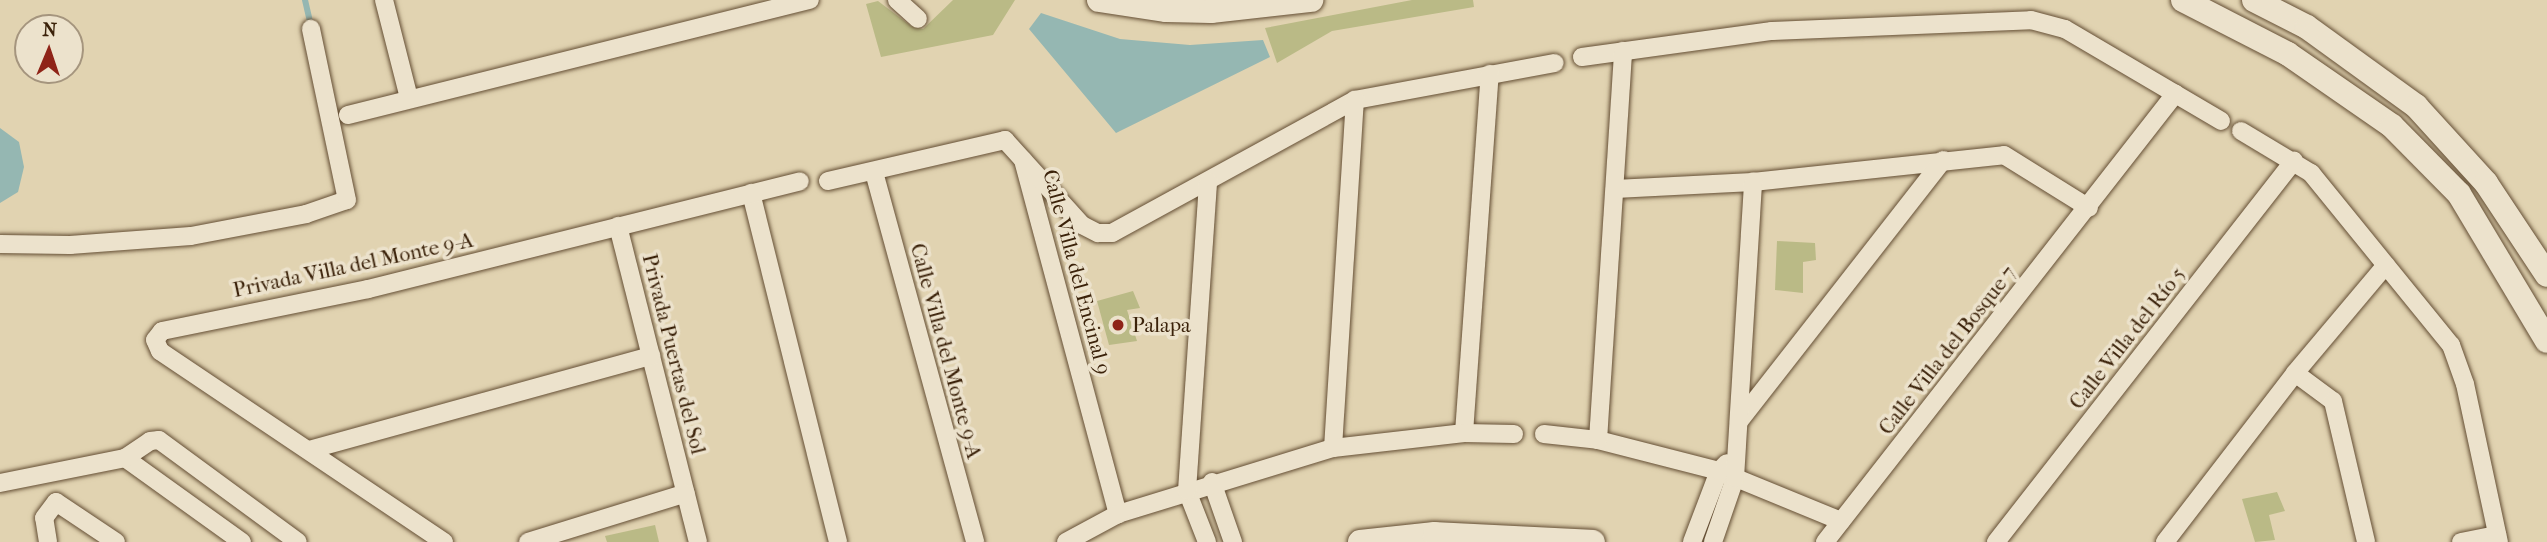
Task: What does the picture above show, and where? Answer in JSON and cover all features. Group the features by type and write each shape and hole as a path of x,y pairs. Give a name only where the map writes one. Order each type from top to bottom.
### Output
{"main road":[{"path":"1099,0 1166,10 1210,11 1311,0"},
{"path":"2183,0 2288,54 2392,127 2459,194 2547,341"},
{"path":"2254,0 2307,27 2416,106 2486,183 2547,275"},
{"path":"1360,542 1435,534 1593,542"}],"street":[{"path":"384,0 409,99"},
{"path":"348,115 810,0"},
{"path":"897,0 918,19"},
{"path":"1582,57 1772,32 2031,20 2066,29 2221,121"},
{"path":"0,244 70,245 191,236 306,214 347,200 311,29"},
{"path":"1598,440 1623,51"},
{"name":"Calle Villa del Encinal 9","path":"1022,156 1082,225 1098,233 1126,227 1355,100 1555,63"},
{"path":"1464,433 1490,74"},
{"name":"Calle Villa del Bosque 7","path":"1825,542 2089,208 2175,94"},
{"path":"1334,448 1355,100"},
{"path":"2241,131 2311,173 2451,345 2465,384 2498,539 2461,542"},
{"path":"828,181 1005,140 1022,156"},
{"name":"Calle Villa del Encinal 9","path":"1022,156 1118,514"},
{"path":"1615,189 1753,182 1942,160 2012,157 2089,208"},
{"path":"1740,420 1942,160"},
{"name":"Calle Villa del Río 5","path":"1996,542 2294,161"},
{"name":"Calle Villa del Monte 9-A","path":"874,172 975,542"},
{"name":"Privada Villa del Monte 9-A","path":"444,542 160,351 155,340 162,331 368,289 800,181"},
{"path":"1207,542 1187,491 1208,182"},
{"path":"1693,540 1735,455 1740,420 1753,182"},
{"path":"751,193 838,542"},
{"name":"Privada Puertas del Sol","path":"618,226 686,493"},
{"path":"2165,542 2295,373 2386,265"},
{"path":"309,450 651,356"},
{"path":"2295,373 2333,401 2366,542"},
{"path":"1066,542 1118,514 1212,482 1334,448 1464,433 1514,434"},
{"path":"1544,434 1598,440 1727,475 1841,521"},
{"path":"0,483 125,458 150,441 165,442 298,542"},
{"path":"125,458 242,542"},
{"path":"1713,542 1727,475"},
{"path":"1212,482 1233,542"},
{"path":"528,542 686,493 698,542"},
{"path":"48,542 44,518 56,502 117,542"}],"green space":[{"path":"953,0 1015,0 993,35 881,57 866,4 878,1 911,26 923,29"},
{"path":"1412,0 1473,0 1474,7 1332,31 1277,63 1265,28"},
{"path":"1777,241 1815,243 1816,260 1803,262 1803,293 1775,290"},
{"name":"Palapa","path":"1133,291 1140,308 1127,310 1137,341 1109,345 1097,301"},
{"path":"2277,492 2285,511 2269,515 2275,540 2255,542 2242,499"},
{"path":"655,525 659,542 607,542 605,536"}],"water":[{"path":"1041,13 1120,39 1190,45 1263,40 1270,57 1116,133 1029,29"},
{"path":"0,128 19,142 24,167 18,192 0,203"}],"waterway":[{"path":"305,0 311,27"}],"place":[{"name":"Palapa","path":"1118,325"}]}
